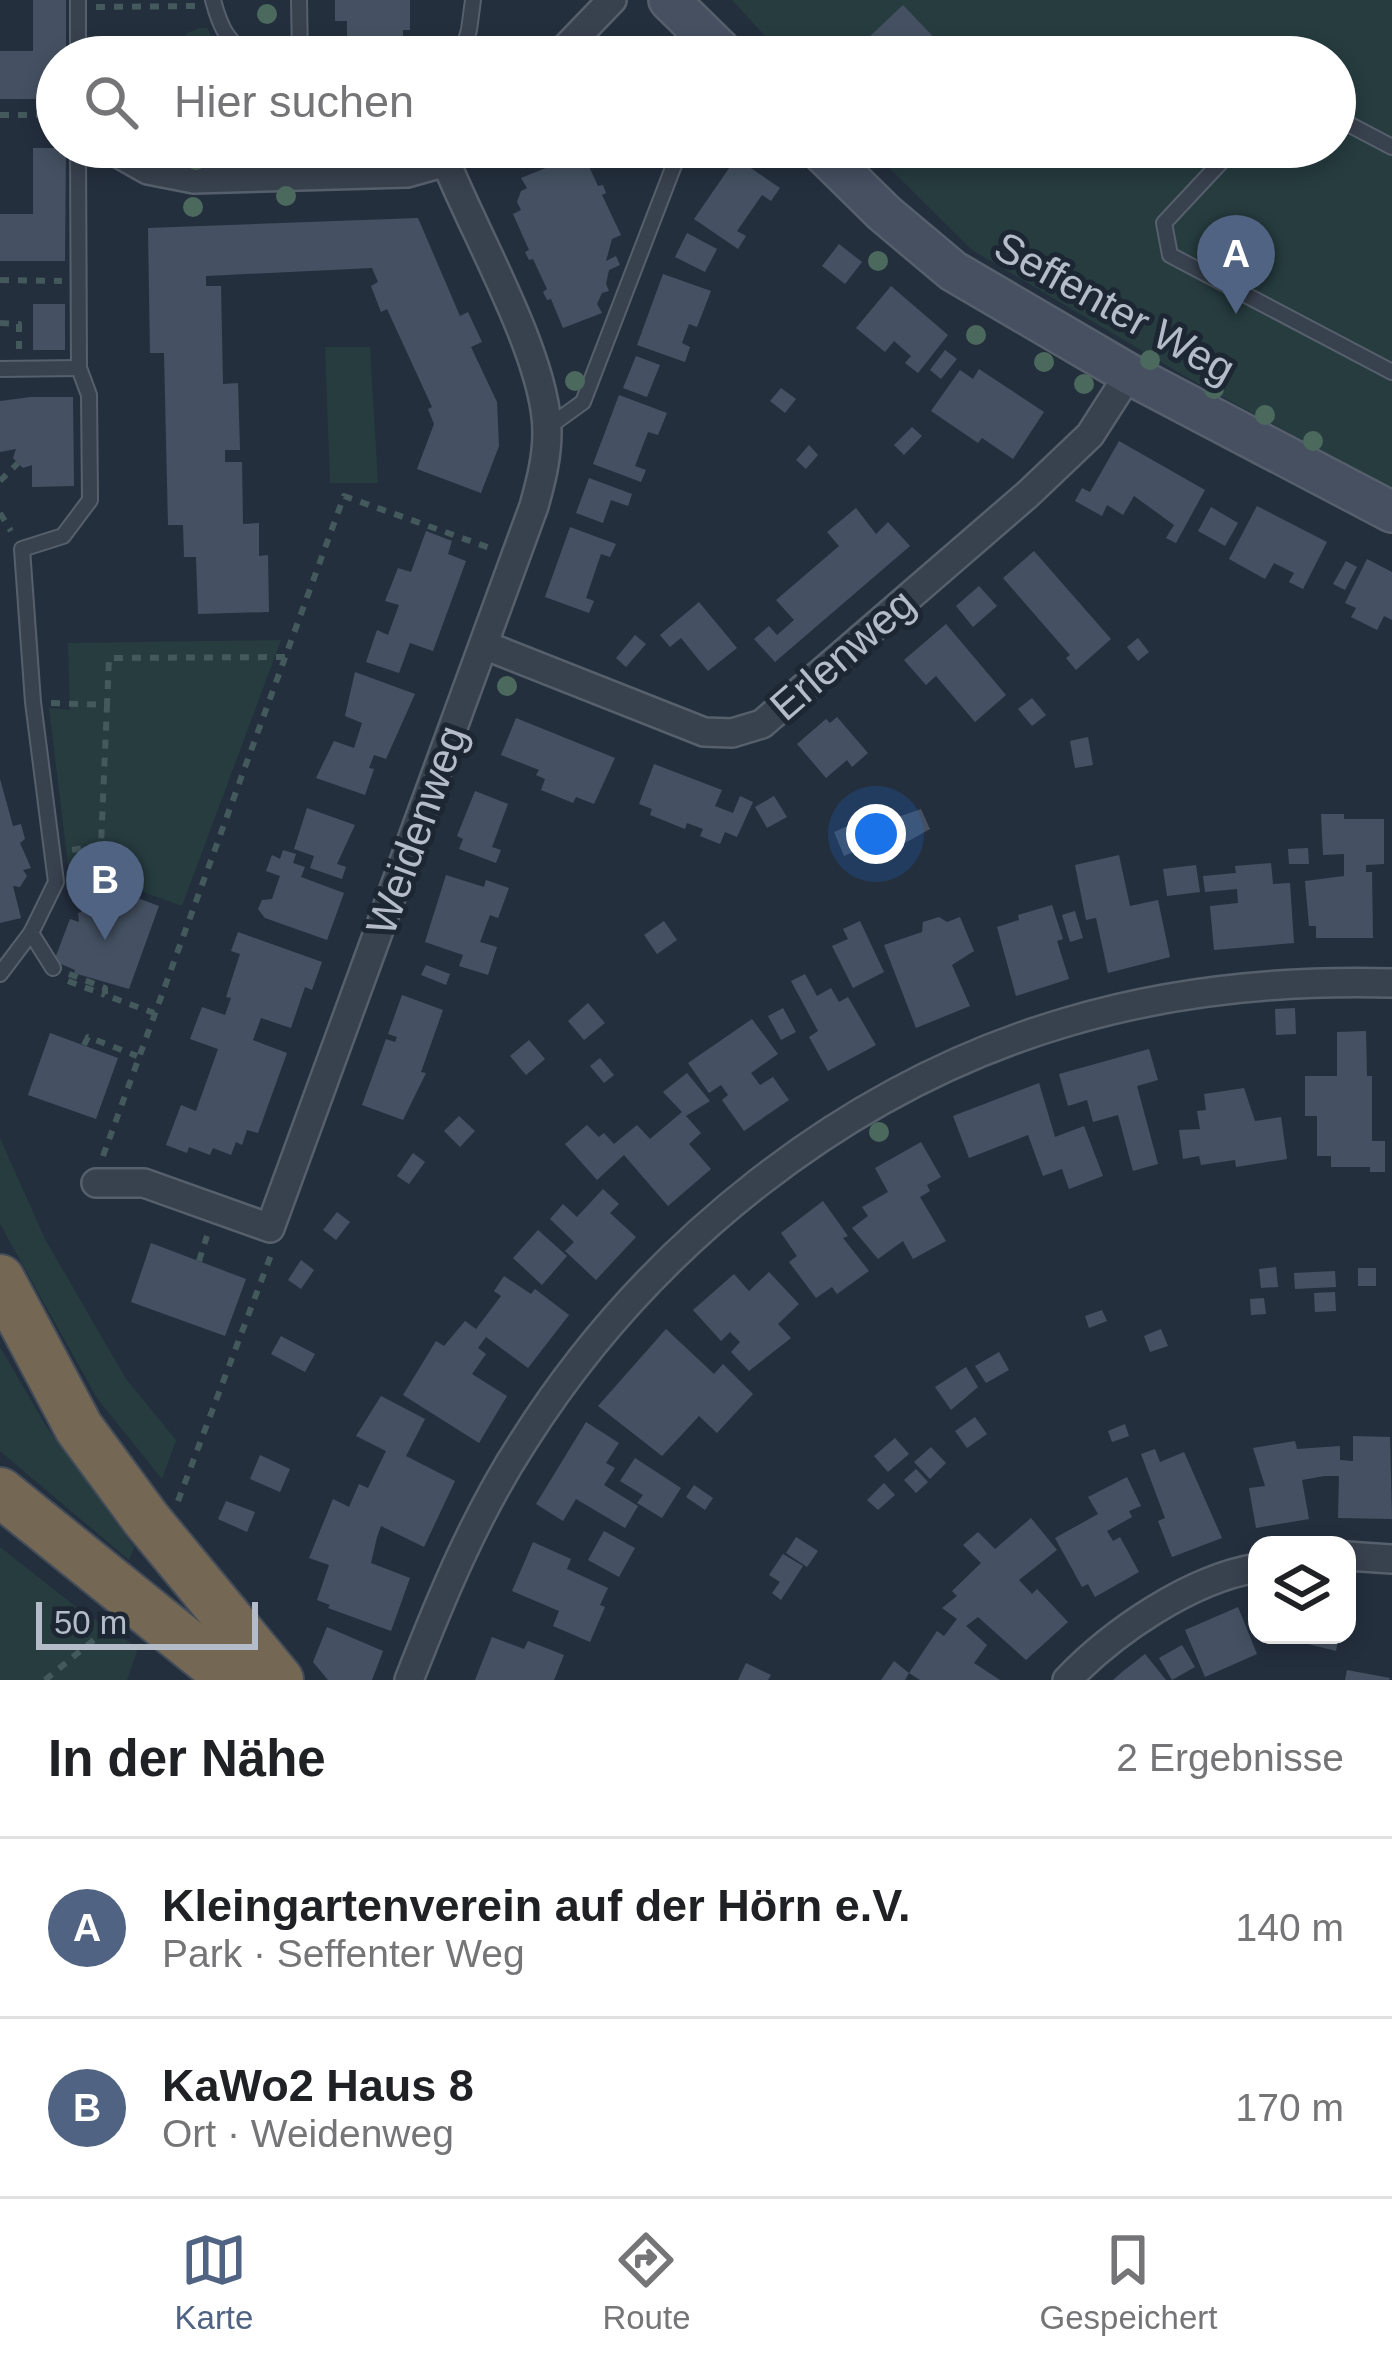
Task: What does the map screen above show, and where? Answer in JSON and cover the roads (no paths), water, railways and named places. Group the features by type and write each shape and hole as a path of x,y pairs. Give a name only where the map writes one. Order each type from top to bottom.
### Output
{"highway":[{"path":"0,1279 79,1428 146,1519 279,1680"},
{"path":"0,1492 233,1680"}],"street":[{"path":"577,36 612,0"},
{"path":"669,0 706,36"},
{"path":"144,168 194,179 332,176 418,168"},
{"name":"Weidenweg","path":"96,1183 143,1183 270,1228 484,645 545,466 548,428 542,388 461,168"},
{"name":"Seffenter Weg","path":"838,168 953,271 1129,374 1392,512"},
{"name":"Erlenweg","path":"484,645 704,732 732,733 763,724 1074,449 1129,374"},
{"path":"409,1680 476,1525 523,1441 596,1341 673,1256 761,1180 934,1072 1066,1022 1165,1000 1264,986 1392,983"},
{"path":"1356,1557 1392,1559"},
{"path":"1066,1680 1090,1655 1160,1606 1248,1570"}],"lane":[{"path":"78,0 78,36"},
{"path":"213,0 226,36"},
{"path":"298,0 299,36"},
{"path":"468,36 473,0"},
{"path":"1356,129 1392,147"},
{"path":"0,974 31,933 56,882 33,702 22,550 64,536 90,500 89,395 79,368 78,168"},
{"path":"332,168 332,176"},
{"path":"548,428 584,402 674,168"},
{"path":"1215,168 1164,223 1170,255 1392,372"},
{"path":"0,368 79,368"},
{"path":"31,933 53,968"}],"place":[{"name":"Kleingartenverein auf der Hörn e.V.","path":"1236,314"},
{"name":"KaWo2 Haus 8","path":"105,940"}]}
